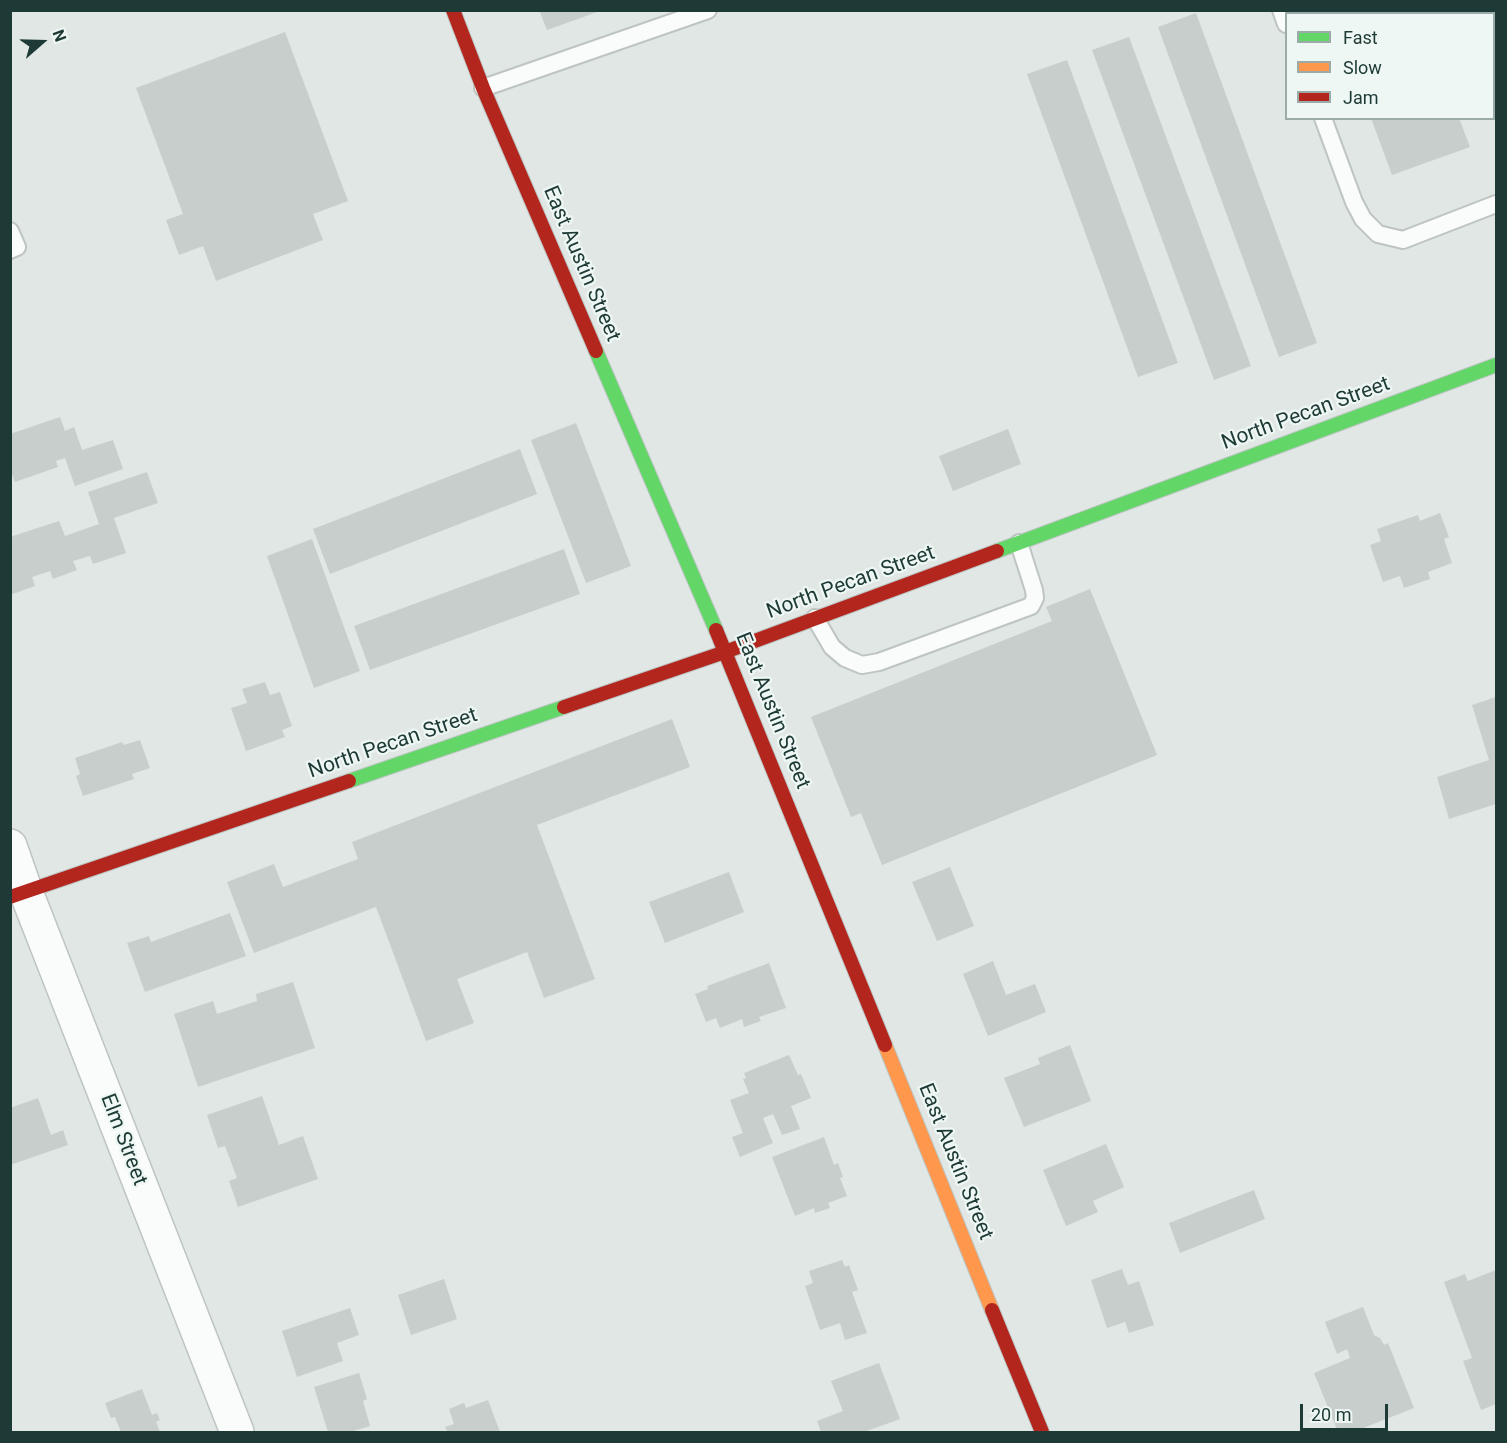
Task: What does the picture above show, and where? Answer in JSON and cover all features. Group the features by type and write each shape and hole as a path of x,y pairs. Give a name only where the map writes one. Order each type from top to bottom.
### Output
{"street":[{"name":"East Austin Street","path":"453,10 483,88 725,652 1042,1432"},
{"name":"North Pecan Street","path":"18,894 725,652 1497,365"},
{"name":"Elm Street","path":"10,846 18,894 237,1432"}],"lane":[{"path":"483,88 708,10"},
{"path":"1324,120 1354,201 1363,219 1378,234 1403,240 1497,204"},
{"path":"10,231 17,247 10,250"},
{"path":"815,618 832,647 845,657 862,665 879,662 1031,606 1035,598 1034,590 1019,543"}],"building":[{"path":"539,10 600,10 600,11 547,30"},
{"path":"1420,10 1420,12 1387,12"},
{"path":"1196,13 1317,343 1279,357 1158,27"},
{"path":"285,32 348,201 313,214 323,240 216,281 203,246 179,255 166,220 183,214 136,88"},
{"path":"1129,37 1251,366 1214,380 1092,50"},
{"path":"1067,60 1178,363 1138,377 1027,74"},
{"path":"1372,120 1460,120 1470,147 1392,175"},
{"path":"60,417 65,431 74,427 82,450 113,440 123,469 75,486 65,458 56,461 58,467 15,482 10,469 10,434"},
{"path":"576,423 631,566 586,583 531,440"},
{"path":"1008,429 1021,464 953,491 939,456"},
{"path":"520,449 537,494 330,574 313,529"},
{"path":"147,472 158,503 114,518 126,553 93,564 90,556 73,561 77,570 53,579 50,571 32,577 35,586 10,595 10,537 59,521 65,536 99,524 88,492"},
{"path":"1440,513 1449,537 1444,539 1452,563 1428,572 1430,579 1404,588 1400,576 1383,582 1370,545 1381,541 1377,529 1418,515 1420,521"},
{"path":"312,539 360,671 314,688 267,556"},
{"path":"564,549 580,594 370,670 354,626"},
{"path":"1090,589 1157,755 882,865 861,813 851,817 811,717 1052,621 1046,607"},
{"path":"265,682 270,695 280,692 292,726 282,730 285,737 246,751 231,708 247,703 242,689"},
{"path":"1496,697 1496,804 1449,819 1437,777 1489,760 1472,705"},
{"path":"672,719 690,767 537,825 595,979 544,998 527,952 457,979 474,1023 426,1041 376,907 254,953 227,882 274,864 283,887 358,859 352,842"},
{"path":"140,740 150,768 132,774 134,779 83,796 76,776 80,774 75,758 122,742 124,745"},
{"path":"950,867 974,926 937,941 912,882"},
{"path":"729,872 744,912 665,943 649,902"},
{"path":"230,913 246,956 145,992 127,943 149,936 151,942"},
{"path":"993,961 1006,995 1035,984 1046,1012 988,1036 963,974"},
{"path":"769,963 786,1008 759,1017 761,1021 744,1027 742,1019 720,1028 716,1018 706,1022 695,994 708,989 707,986"},
{"path":"293,982 315,1048 198,1087 174,1014 213,1001 217,1014 257,1001 256,994"},
{"path":"1070,1045 1091,1101 1024,1127 1004,1078 1040,1064 1038,1058"},
{"path":"789,1055 798,1075 801,1074 811,1098 791,1106 800,1129 782,1135 773,1114 763,1118 773,1143 740,1157 732,1137 743,1133 730,1100 749,1093 743,1079 746,1078 744,1073"},
{"path":"262,1096 279,1145 303,1136 318,1179 238,1207 229,1181 237,1178 225,1146 218,1148 207,1115"},
{"path":"38,1098 51,1135 63,1130 68,1145 10,1165 10,1108"},
{"path":"824,1137 834,1165 838,1163 843,1177 840,1178 847,1196 828,1203 830,1208 815,1213 814,1208 795,1216 772,1157"},
{"path":"1106,1144 1124,1187 1093,1201 1098,1212 1066,1226 1043,1170"},
{"path":"1254,1190 1265,1219 1180,1253 1169,1223"},
{"path":"842,1260 845,1267 849,1265 858,1290 852,1292 867,1333 845,1340 840,1323 820,1330 805,1286 813,1283 809,1271"},
{"path":"1122,1269 1128,1285 1139,1281 1154,1325 1129,1333 1125,1322 1107,1328 1091,1280"},
{"path":"1496,1270 1496,1404 1481,1410 1463,1361 1472,1358 1444,1282 1465,1274 1468,1281"},
{"path":"444,1279 457,1319 411,1335 398,1295"},
{"path":"1363,1307 1374,1335 1380,1338 1384,1345 1388,1343 1414,1408 1353,1432 1338,1432 1314,1373 1350,1358 1347,1349 1337,1354 1325,1322"},
{"path":"350,1308 359,1335 337,1343 343,1361 297,1377 282,1331"},
{"path":"879,1363 900,1419 864,1432 821,1432 817,1421 843,1411 831,1381"},
{"path":"359,1373 367,1399 363,1401 370,1426 350,1432 328,1432 314,1387"},
{"path":"142,1389 152,1415 157,1413 160,1420 156,1422 160,1432 121,1432 115,1417 111,1418 105,1403"},
{"path":"488,1400 500,1432 448,1432 445,1427 454,1424 449,1409 464,1403 466,1408"}],"traffic: fast":[{"path":"596,351 716,630"},
{"path":"997,551 1496,365"},
{"path":"349,781 564,707"}],"traffic: slow":[{"path":"885,1045 992,1310"}],"traffic: jam":[{"path":"453,10 483,88 596,351"},
{"path":"564,707 725,652 997,551"},
{"path":"716,630 885,1045"},
{"path":"10,897 349,781"},
{"path":"992,1310 1042,1432"}]}
